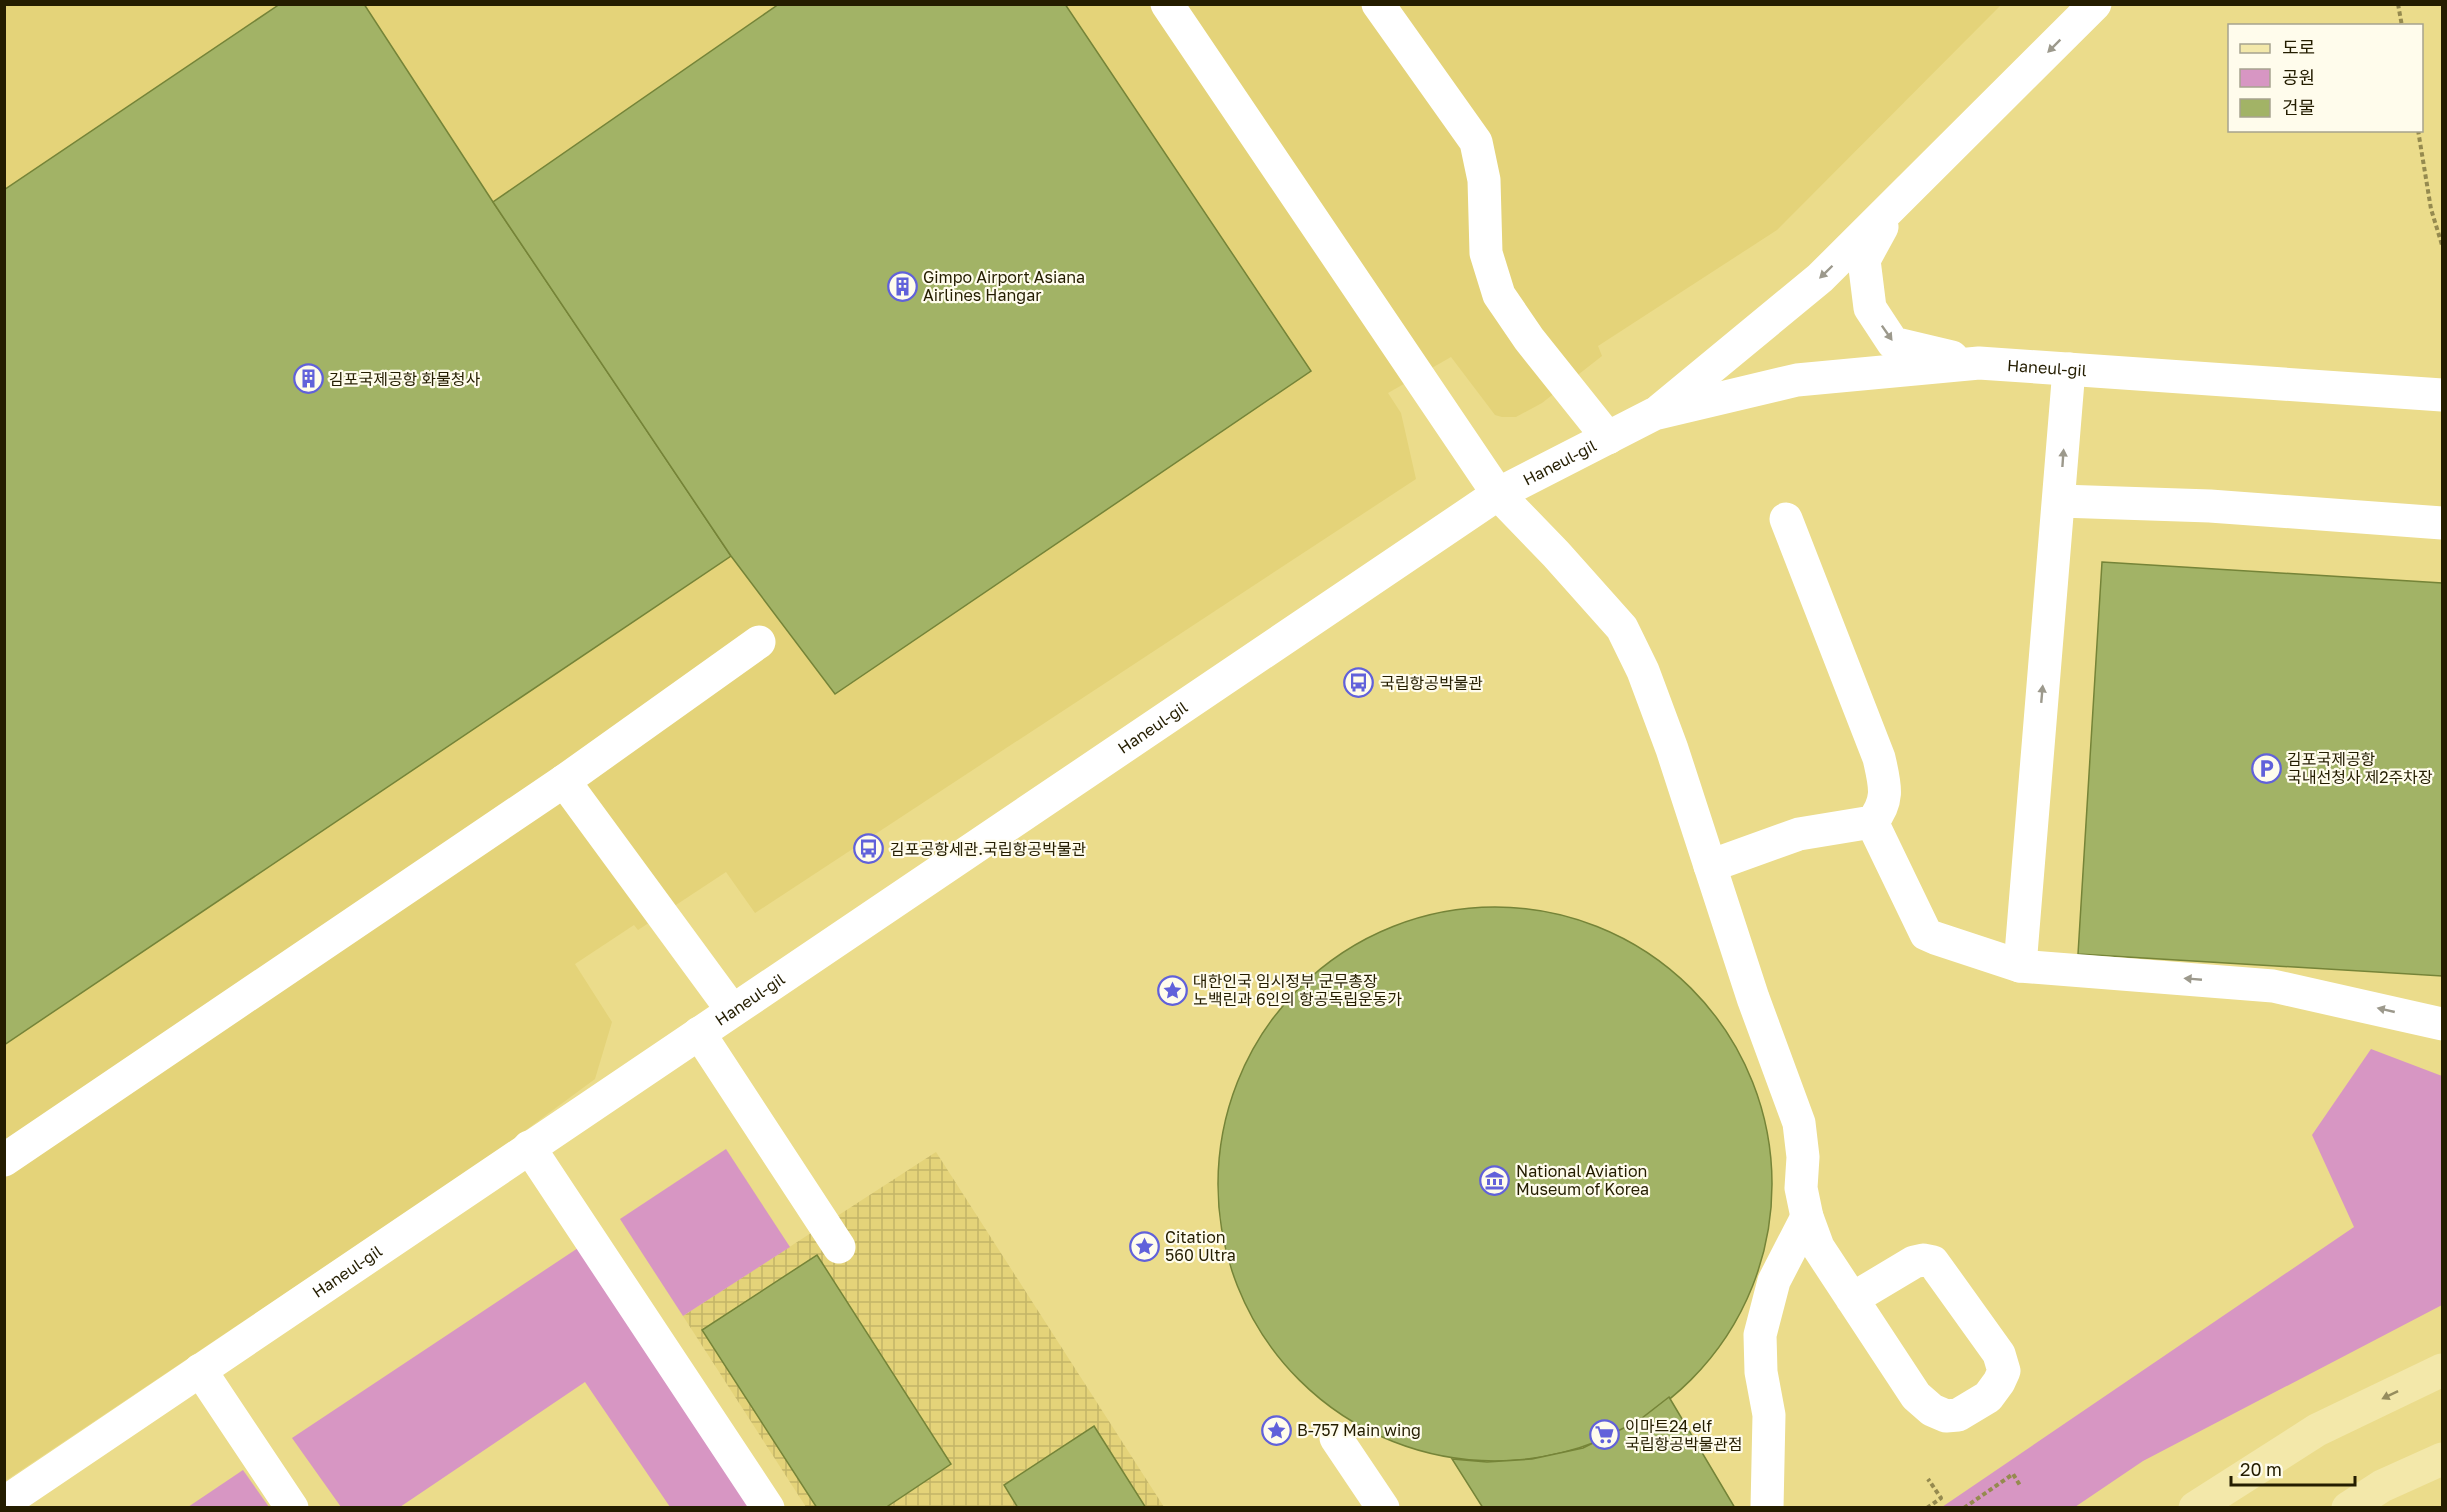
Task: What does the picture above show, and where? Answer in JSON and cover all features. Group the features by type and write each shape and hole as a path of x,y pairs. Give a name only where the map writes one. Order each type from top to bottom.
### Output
{"main road":[{"path":"2195,1508 2317,1430 2442,1370"},
{"path":"2360,1506 2382,1486 2442,1459"}],"lane":[{"path":"1167,4 1498,494 1556,554 1622,628 1652,693 1753,998 1799,1123 1803,1157 1801,1188 1807,1217 1818,1247 1852,1299 1916,1396 1932,1410 1946,1416 1958,1415 1988,1397 1999,1382 2004,1371 1999,1354 1933,1262 1923,1260 1914,1262 1852,1299"},
{"path":"1378,4 1476,142 1484,180 1486,253 1499,295 1529,339 1608,438"},
{"path":"1654,414 1820,278 2095,4"},
{"path":"1895,204 1864,260 1870,308 1893,343 1979,363"},
{"name":"Haneul-gil","path":"4,1503 1498,494 1654,414 1797,380 1979,363 2442,395"},
{"path":"2020,966 2060,501 2069,369"},
{"path":"2060,501 2210,506 2442,523"},
{"path":"1710,866 1799,834 1872,822 1881,810 1885,795 1879,758 1786,519"},
{"path":"4,1160 564,781 759,642"},
{"path":"564,781 732,1010"},
{"path":"1872,822 1926,934 2020,966 2273,986 2442,1024"},
{"path":"699,1033 839,1247"},
{"path":"529,1147 768,1508"},
{"path":"1767,1508 1769,1415 1761,1372 1760,1335 1774,1281 1807,1217"},
{"path":"200,1370 292,1508"},
{"path":"1336,1438 1383,1508"}],"path":[{"path":"2398,4 2402,24"},
{"path":"2418,132 2431,209 2442,245"},
{"path":"1964,1508 2013,1474 2021,1487"},
{"path":"1927,1508 1941,1498 1928,1479"}],"shaded area":[{"path":"5,5 2001,5 1777,230 1598,346 1602,356 1542,403 1516,417 1495,415 1451,357 1388,393 1401,413 1416,479 755,913 726,872 638,930 634,925 575,964 612,1022 595,1079 496,1152 5,1481"},
{"path":"936,1152 1164,1507 806,1507 683,1316"}],"green space":[{"path":"2371,1049 2442,1076 2442,1305 2143,1461 2075,1507 1942,1507 2354,1227 2312,1135"},
{"path":"726,1149 790,1247 683,1316 620,1219"},
{"path":"578,1248 750,1507 670,1507 585,1382 400,1507 341,1507 292,1438"},
{"path":"243,1470 269,1507 188,1507"}],"building":[{"name":"김포국제공항 화물청사","path":"280,4 364,4 493,202 731,556 4,1045 4,190"},
{"name":"Gimpo Airport Asiana Airlines Hangar","path":"779,4 1065,4 1311,371 835,694 731,556 493,202"},
{"name":"김포국제공항 국내선청사 제2주차장","path":"2102,562 2442,583 2442,976 2078,954"},
{"name":"National Aviation Museum of Korea","path":"1495,907 1549,913 1575,919 1601,929 1649,954 1691,988 1725,1030 1750,1078 1760,1104 1766,1130 1772,1184 1766,1238 1760,1264 1750,1290 1725,1338 1691,1380 1649,1414 1601,1439 1575,1449 1549,1455 1495,1461 1441,1455 1415,1449 1389,1439 1341,1414 1299,1380 1265,1338 1240,1290 1230,1264 1224,1238 1218,1184 1224,1130 1230,1104 1240,1078 1265,1030 1299,988 1341,954 1389,929 1415,919 1441,913"},
{"path":"817,1255 951,1464 885,1508 817,1508 702,1330"},
{"path":"1669,1397 1735,1508 1483,1508 1452,1459 1487,1462 1532,1459 1583,1448 1638,1421"},
{"path":"1094,1426 1146,1508 1018,1508 1004,1485"}],"place":[{"name":"Gimpo Airport Asiana Airlines Hangar","path":"902,286"},
{"name":"김포국제공항 화물청사","path":"308,379"},
{"name":"국립항공박물관","path":"1359,683"},
{"name":"김포국제공항 국내선청사 제2주차장","path":"2266,768"},
{"name":"김포공항세관.국립항공박물관","path":"869,849"},
{"name":"대한인국 임시정부 군무총장 노백린과 6인의 항공독립운동가","path":"1172,990"},
{"name":"National Aviation Museum of Korea","path":"1495,1180"},
{"name":"Citation 560 Ultra","path":"1144,1246"},
{"name":"B-757 Main wing","path":"1276,1430"},
{"name":"이마트24 elf 국립항공박물관점","path":"1604,1435"}]}
